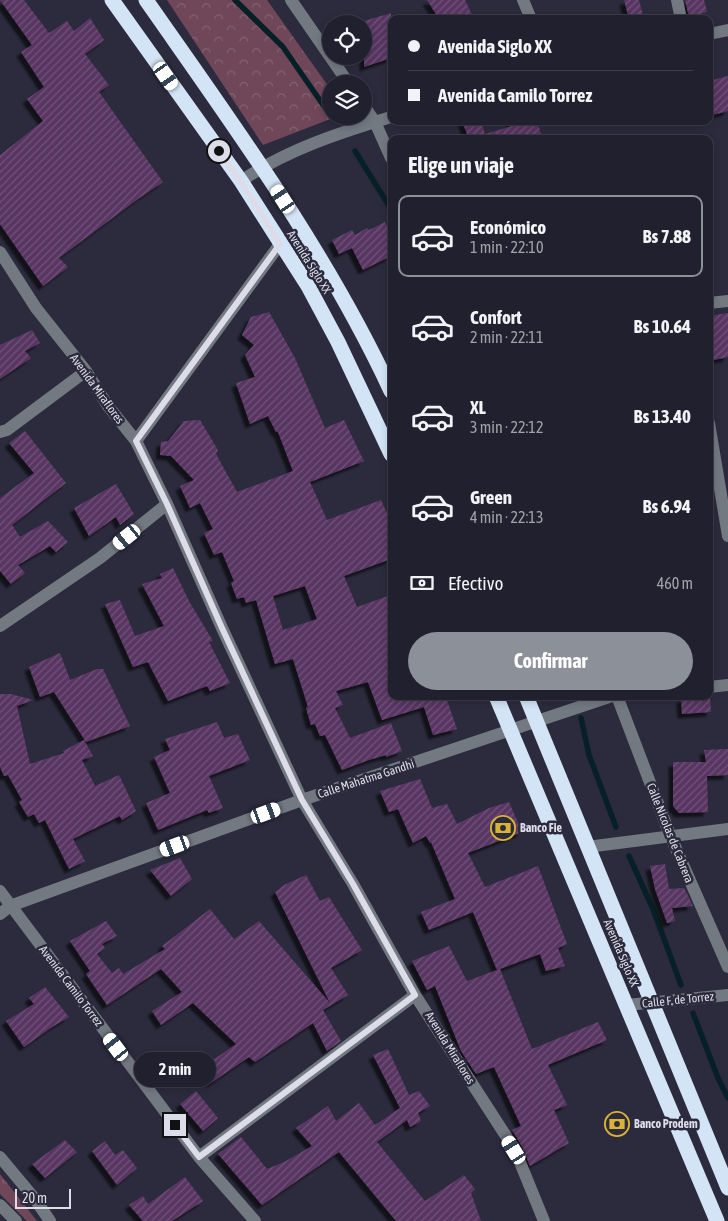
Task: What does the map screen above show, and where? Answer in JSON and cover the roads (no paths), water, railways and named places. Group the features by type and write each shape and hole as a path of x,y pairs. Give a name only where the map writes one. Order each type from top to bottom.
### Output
{"highway":[{"name":"Avenida Siglo XX","path":"112,0 241,182 308,286 338,342 388,448"},
{"name":"Avenida Siglo XX","path":"146,0 304,231 351,311 388,385"},
{"name":"Avenida Siglo XX","path":"498,700 717,1221"},
{"name":"Avenida Siglo XX","path":"528,700 726,1179"}],"street":[{"path":"291,0 343,75"},
{"path":"523,0 529,15"},
{"path":"677,0 680,15"},
{"path":"713,33 728,30"},
{"path":"372,118 388,151"},
{"path":"241,182 262,167 308,145 388,119"},
{"path":"136,441 280,244"},
{"name":"Avenida Miraflores","path":"0,252 36,308 86,371 108,406 136,441 167,504 302,800 353,884 415,995 514,1150 544,1221"},
{"path":"713,303 728,301"},
{"path":"0,432 7,430 86,371"},
{"path":"713,447 728,536"},
{"path":"0,626 100,558 167,504"},
{"path":"713,687 728,685"},
{"name":"Calle Mahatma Gandhi","path":"5,910 302,800 600,700"},
{"name":"Calle Nicolas de Cabrera","path":"619,700 670,835 728,968"},
{"path":"588,846 728,829"},
{"name":"Avenida Camilo Torrez","path":"0,891 5,910 199,1157 255,1221"},
{"path":"199,1157 415,995"},
{"name":"Calle F. de Torrez","path":"627,1005 728,995"},
{"path":"0,1157 35,1199 50,1221"},
{"path":"0,1205 16,1221"}],"waterway":[{"path":"235,0 283,47 322,103"},
{"path":"355,151 388,204"},
{"path":"581,718 589,755 616,827"},
{"path":"629,856 653,909 681,985"},
{"path":"693,1013 718,1078 728,1098"}],"place":[{"name":"Banco Fie","path":"503,828"},
{"name":"Banco Prodem","path":"617,1124"}]}
